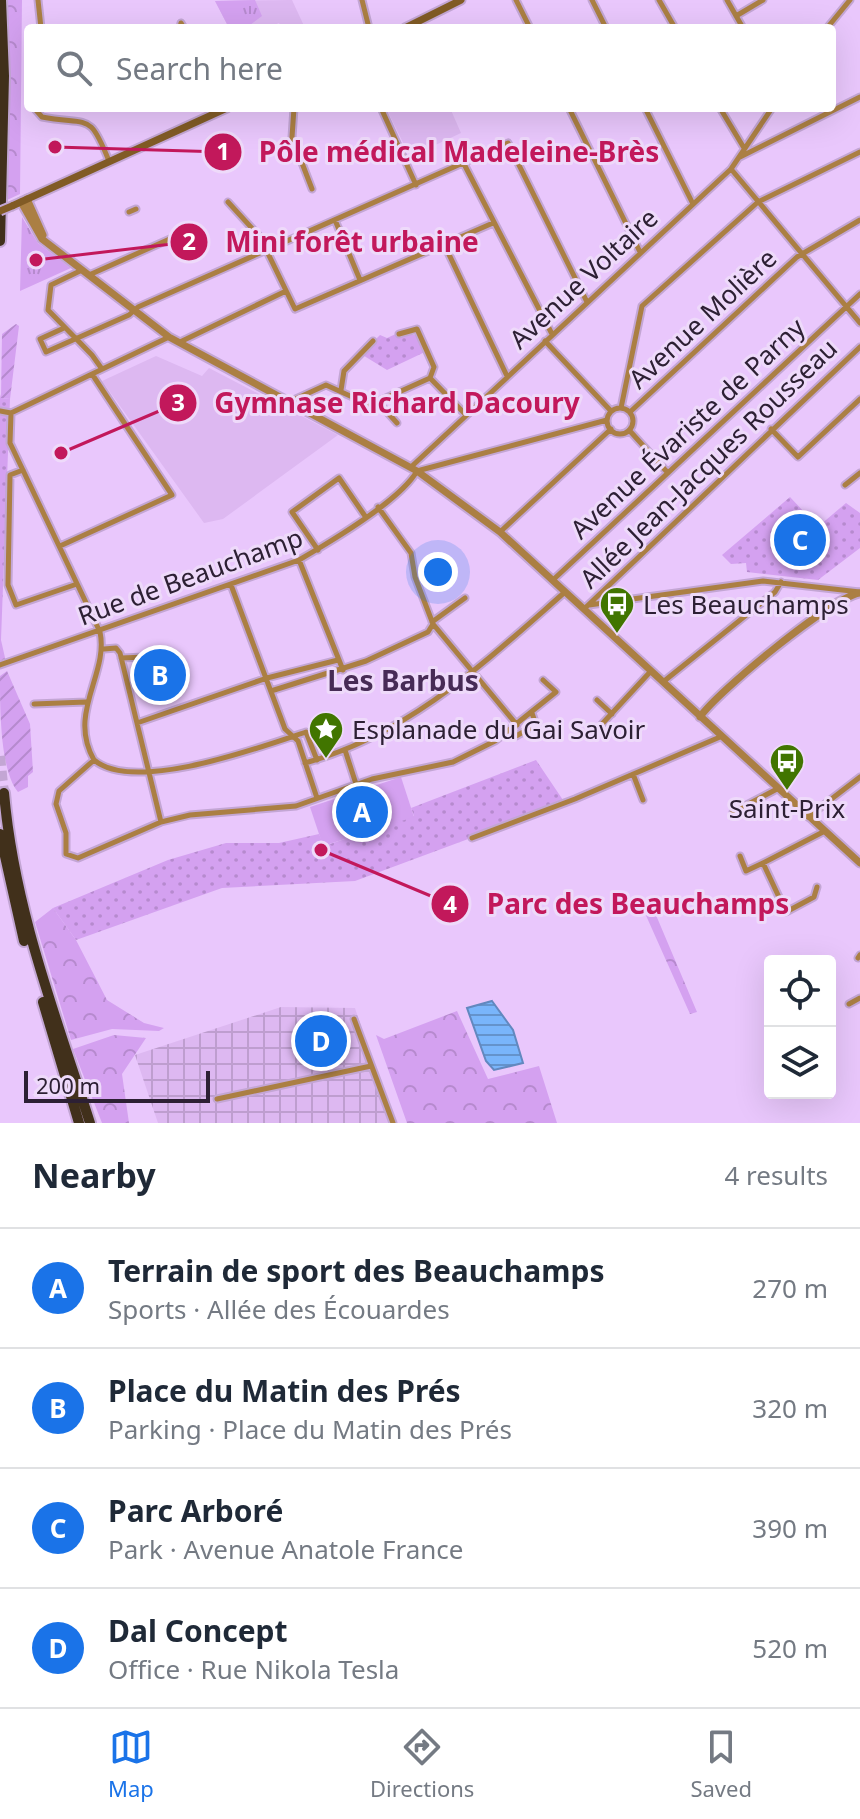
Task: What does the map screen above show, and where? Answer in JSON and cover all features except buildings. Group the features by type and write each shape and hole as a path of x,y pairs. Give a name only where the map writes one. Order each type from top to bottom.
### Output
{"highway":[{"path":"0,241 4,76 1,0"},
{"path":"4,793 8,839 28,927 90,1123"},
{"path":"0,834 12,898 77,1123"},
{"path":"71,1068 99,1123"}],"main road":[{"path":"413,24 461,0"},
{"path":"405,24 428,16"},
{"path":"0,211 217,112"}],"street":[{"path":"38,0 41,24"},
{"path":"362,0 368,24"},
{"path":"516,0 528,24"},
{"path":"592,0 604,24"},
{"path":"659,0 673,24"},
{"path":"727,0 741,24"},
{"path":"736,16 763,0"},
{"path":"830,24 850,0"},
{"path":"836,109 860,97"},
{"path":"38,112 42,117 87,122 95,127 109,161"},
{"path":"203,112 206,118"},
{"path":"294,112 292,137 312,182 312,189"},
{"path":"383,112 416,185"},
{"path":"571,112 640,252"},
{"path":"647,112 693,204"},
{"path":"722,112 745,148"},
{"name":"Avenue Voltaire","path":"414,469 465,414 731,169 769,112"},
{"path":"739,157 830,112"},
{"path":"64,328 40,339 46,352 129,315 133,309 508,143 587,302"},
{"path":"621,408 639,309 758,202 860,152"},
{"path":"464,164 552,334"},
{"path":"731,169 860,323"},
{"path":"24,201 45,241 169,337 414,469 500,532 586,607 720,737 860,863"},
{"path":"228,202 268,250 295,309 493,223"},
{"path":"335,220 360,280"},
{"name":"Avenue Molière","path":"630,412 802,254 860,220"},
{"path":"102,369 48,310 51,285 172,238 174,244"},
{"path":"444,244 507,376"},
{"path":"179,342 287,291"},
{"name":"Avenue Évariste de Parny","path":"554,579 860,294"},
{"path":"289,402 326,385 370,405 430,378 434,367 417,329 399,334"},
{"path":"0,411 11,413 169,337"},
{"path":"341,390 344,371 373,341"},
{"path":"545,341 611,411"},
{"name":"Allée Jean-Jacques Rousseau","path":"586,607 860,347"},
{"path":"60,546 172,495 92,374"},
{"path":"430,378 465,414"},
{"path":"771,429 798,457 860,399"},
{"path":"379,403 397,423"},
{"path":"621,408 630,412 633,420 629,430 617,433 611,429 607,420 611,411 621,408"},
{"path":"11,413 10,443 100,632 104,649 86,702 86,743 94,760 116,771 149,771 201,764 306,732 317,760"},
{"path":"414,469 607,420"},
{"path":"500,532 611,429"},
{"path":"629,430 668,473"},
{"name":"Rue de Beauchamp","path":"0,665 299,560 318,550 411,482 414,469"},
{"path":"23,470 10,475 8,585 16,605 77,584"},
{"path":"845,485 860,473"},
{"path":"318,550 292,512 339,478 365,516"},
{"path":"378,507 411,553 415,577 432,623 514,727 516,736 536,725 532,713"},
{"path":"299,560 343,670"},
{"path":"586,607 763,581 860,593"},
{"path":"663,682 775,592 781,582"},
{"path":"231,585 271,691 291,737 298,741 317,798"},
{"path":"305,763 345,750 423,711 472,674 565,591"},
{"path":"700,717 822,610 846,595 860,593"},
{"path":"271,691 343,670 428,632 432,623 465,598"},
{"path":"104,649 116,648 121,658 161,822"},
{"path":"121,658 146,657 153,676 165,678"},
{"path":"137,723 267,678 338,660"},
{"path":"602,724 651,671"},
{"path":"94,760 59,791 56,804 66,833 66,854 82,859 161,822 190,815 296,806 356,784 472,755 514,727 556,692 543,680"},
{"path":"597,700 612,714"},
{"path":"34,704 86,702"},
{"path":"472,838 720,737"},
{"path":"345,750 356,784"},
{"path":"633,774 643,800"},
{"path":"807,817 860,777"},
{"path":"733,812 777,789"},
{"path":"740,856 746,871 823,832"},
{"path":"763,863 786,912 814,897 817,887"},
{"path":"849,1004 860,998"},
{"path":"354,1019 393,1123"},
{"path":"217,1099 371,1066"}],"shaded area":[{"path":"292,0 303,24 227,24 215,1"},
{"path":"388,112 452,112 461,133 410,157"},
{"path":"156,356 202,376 209,368 338,435 223,519 204,523 102,381"},
{"path":"281,1007 355,1008 392,1123 158,1123 135,1055"}],"green space":[{"path":"8,0 22,0 20,194 7,200"},
{"path":"255,0 262,16 251,24 227,24 215,1"},
{"path":"22,217 38,243 71,268 20,291"},
{"path":"16,324 19,326 10,399 1,398 2,334"},
{"path":"398,333 417,335 427,351 387,370 361,354 380,335 387,338"},
{"path":"0,394 1,398 10,399 1,640 6,662 0,664"},
{"path":"790,497 804,512 800,517 813,531 846,503 860,513 860,548 818,580 747,572 746,563 731,564 722,555"},
{"path":"7,671 30,724 33,772 28,776 28,787 18,792 8,769 2,738 0,676"},
{"path":"536,760 565,803 355,881 222,888 76,940 53,908 168,860 226,843 279,843 319,834 324,846 414,816 411,808"},
{"path":"401,777 414,817 323,846 310,807"},
{"path":"53,908 76,940 107,1000 144,1023 164,1028 159,1031 112,1029 71,1040 35,922"},
{"path":"653,908 697,1012 690,1014 644,911"},
{"path":"457,1011 488,1079 539,1066 557,1123 407,1123 376,1035 384,1039"},
{"path":"114,1035 146,1038 122,1074 129,1123 102,1123 73,1049"}],"water":[{"path":"492,1001 513,1030 523,1063 494,1070 486,1061 467,1008"}],"tunnel":[{"path":"0,756 4,793"}],"place":[{"name":"Pôle médical Madeleine-Brès","path":"55,147"},
{"name":"Mini forêt urbaine","path":"36,260"},
{"name":"Gymnase Richard Dacoury","path":"61,453"},
{"name":"Parc Arboré","path":"800,540"},
{"name":"Les Beauchamps","path":"617,635"},
{"name":"Place du Matin des Prés","path":"160,675"},
{"name":"Esplanade du Gai Savoir","path":"326,760"},
{"name":"Saint-Prix","path":"787,792"},
{"name":"Terrain de sport des Beauchamps","path":"362,812"},
{"name":"Parc des Beauchamps","path":"321,850"},
{"name":"Dal Concept","path":"321,1041"}],"district":[{"name":"Les Barbus","path":"403,680"}]}
